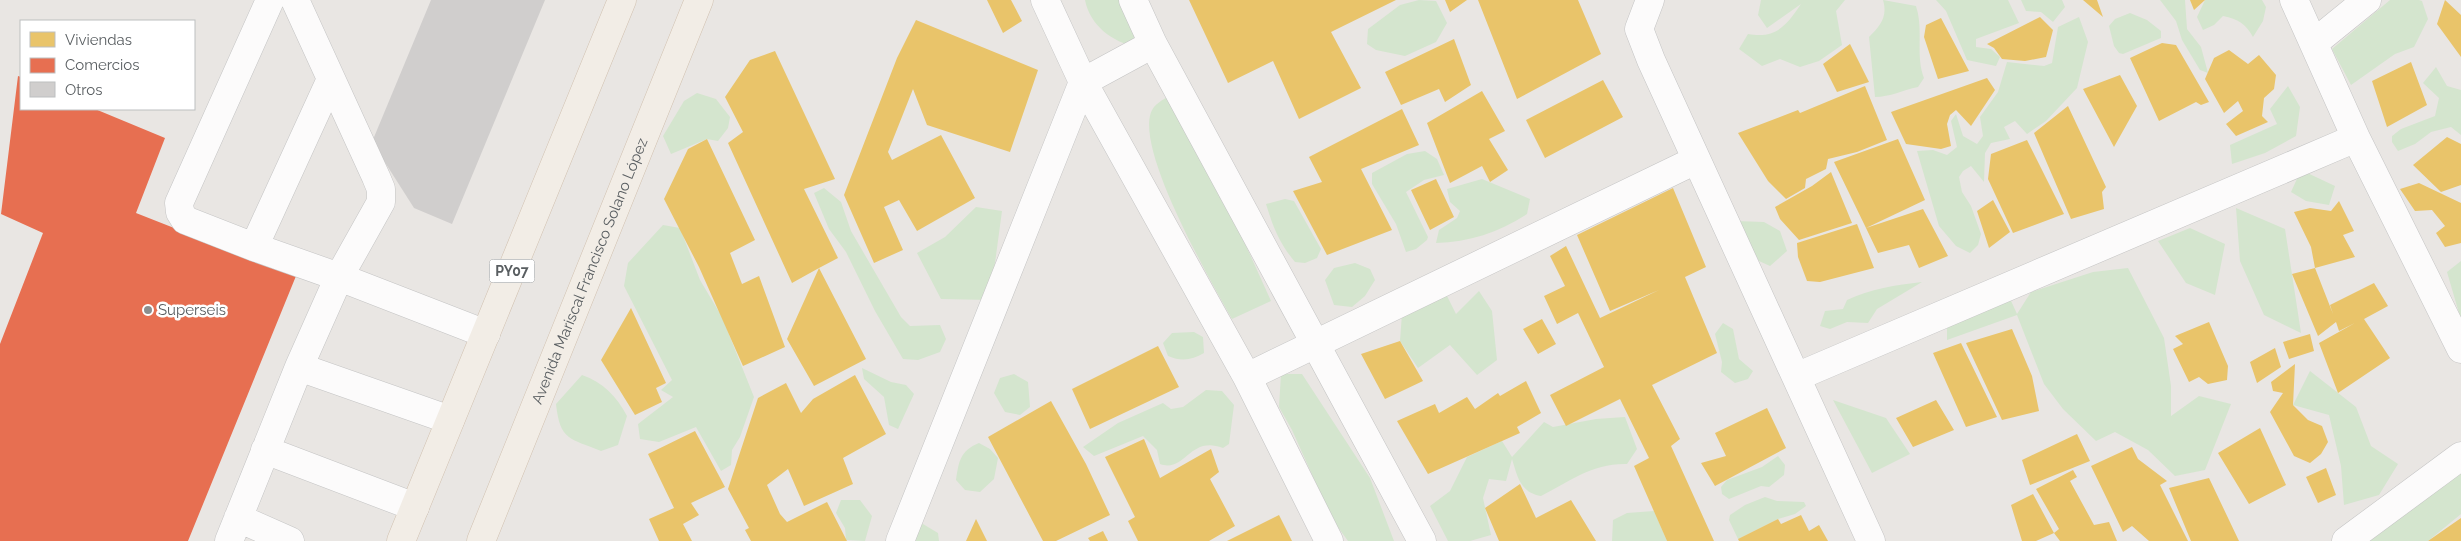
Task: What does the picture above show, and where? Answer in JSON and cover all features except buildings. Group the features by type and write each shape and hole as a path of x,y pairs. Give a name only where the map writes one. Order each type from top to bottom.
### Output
{"main road":[{"name":"PY07","path":"401,541 622,0"},
{"name":"Avenida Mariscal Francisco Solano López","path":"481,541 699,0"}],"street":[{"path":"270,0 179,203 180,212 185,220 486,334"},
{"path":"290,541 233,530 299,367 339,277 381,202 381,189 295,0"},
{"path":"1045,0 1083,82 1247,377 1329,541"},
{"path":"1133,0 1153,44 1422,541"},
{"path":"1650,0 1639,28 1651,60 1871,541"},
{"path":"2294,0 2356,138 2461,348"},
{"path":"2314,43 2367,0"},
{"path":"900,541 1083,82 1153,44"},
{"path":"254,247 331,78"},
{"path":"1796,377 2356,138"},
{"path":"1247,377 1696,160"},
{"path":"299,367 450,420"},
{"path":"265,450 415,506"},
{"path":"2346,541 2461,456"}],"green space":[{"path":"1085,0 1138,0 1136,47 1111,37 1097,25"},
{"path":"1419,0 1436,1 1447,23 1436,42 1405,56 1376,50 1367,44 1368,29 1400,5"},
{"path":"1761,0 1845,0 1836,11 1842,45 1819,61 1800,67 1780,59 1762,66 1739,49 1748,34 1766,35 1773,33 1790,19 1801,4 1767,28 1758,15"},
{"path":"1883,0 1916,6 1919,24 1921,69 1924,78 1918,87 1891,95 1875,97 1869,37 1877,29 1884,16"},
{"path":"1936,0 2008,0 2019,23 1976,39 1976,47 1991,49 2000,57 1996,66 1967,60 1946,11"},
{"path":"2021,0 2062,0 2065,7 2053,22 2041,12 2026,11"},
{"path":"2160,0 2185,0 2187,29 2201,47 2208,73 2200,70 2182,40 2176,21"},
{"path":"2205,0 2262,0 2266,7 2263,21 2253,37 2241,23 2223,16 2214,25 2203,30 2197,17"},
{"path":"2390,0 2422,1 2428,19 2414,47 2395,54 2351,85 2332,49"},
{"path":"2130,13 2147,20 2161,31 2161,38 2123,54 2119,53 2114,46 2109,26 2115,19"},
{"path":"2079,17 2088,42 2077,88 2046,121 2027,134 2015,121 2004,127 2010,139 1991,143 1985,153 1984,182 1971,166 1963,171 1959,177 1962,192 1971,206 1981,234 1978,245 1970,253 1956,246 1939,226 1917,151 1933,150 1947,155 1957,147 1951,121 1956,114 1963,136 1977,144 1983,136 1980,117 1998,92 2007,62 2044,66 2052,63 2058,27"},
{"path":"2436,67 2447,86 2461,90 2461,135 2451,127 2431,132 2415,144 2398,151 2392,142 2392,136 2401,129 2435,116 2439,98 2423,83"},
{"path":"2288,86 2300,107 2296,136 2265,153 2232,164 2230,145 2277,124 2270,109"},
{"path":"1176,91 1271,301 1232,319 1176,212 1162,179 1153,149 1149,124 1154,107"},
{"path":"697,93 716,99 730,117 728,128 718,141 707,139 671,154 663,136 684,101"},
{"path":"1425,151 1437,159 1444,175 1424,180 1406,192 1428,237 1416,249 1406,252 1396,224 1372,184 1372,173 1407,154"},
{"path":"2301,170 2335,186 2329,205 2306,201 2291,192"},
{"path":"1482,179 1530,199 1527,214 1506,226 1484,235 1461,241 1436,243 1439,230 1457,218 1460,211 1450,202 1447,189"},
{"path":"824,188 841,202 851,231 901,317 910,326 940,325 946,339 940,352 918,360 903,359 875,311 846,252 829,229 814,193"},
{"path":"1285,199 1294,201 1321,249 1317,258 1305,263 1295,262 1281,242 1266,204"},
{"path":"976,207 1002,211 990,300 941,299 917,253 945,237"},
{"path":"2236,208 2285,229 2301,333 2264,315 2240,261"},
{"path":"1736,221 1764,222 1780,231 1787,251 1770,266 1759,261"},
{"path":"663,225 680,228 700,280 722,317 754,397 740,437 732,450 731,465 721,471 696,427 659,442 640,439 638,424 673,397 661,390 672,380 624,286 628,263"},
{"path":"2190,228 2225,244 2215,295 2186,283 2158,241"},
{"path":"2461,261 2461,320 2447,272"},
{"path":"1355,263 1370,269 1375,280 1365,296 1352,307 1334,305 1325,280 1334,268"},
{"path":"2128,268 2164,338 2171,386 2171,416 2199,396 2231,404 2205,470 2175,476 2148,450 2115,432 2096,441 2063,409 2044,384 2017,315 1947,340 1947,315 2007,292 2017,314 2031,292 2093,272"},
{"path":"1922,282 1877,309 1868,323 1847,322 1830,329 1820,326 1825,311 1843,309 1847,300 1856,296 1883,288"},
{"path":"1443,288 1456,314 1479,291 1492,311 1497,360 1477,375 1450,345 1418,368 1400,341 1403,300"},
{"path":"1723,323 1733,329 1739,359 1753,371 1748,379 1735,383 1721,372 1722,362 1715,334"},
{"path":"1194,332 1203,337 1204,353 1187,359 1168,356 1163,343 1172,333"},
{"path":"862,368 891,382 906,385 914,394 898,429 889,425 884,397 864,379"},
{"path":"2310,371 2356,407 2371,446 2398,464 2379,495 2344,505 2341,466 2329,415 2293,405"},
{"path":"1014,374 1028,382 1030,407 1020,415 1005,412 994,393 1000,378"},
{"path":"1281,374 1302,374 1370,478 1394,541 1348,541 1332,519 1292,430 1279,407"},
{"path":"582,375 609,391 627,416 618,445 601,451 574,440 564,432 560,425 556,404"},
{"path":"1206,390 1222,391 1234,405 1229,444 1223,448 1212,445 1202,446 1176,463 1169,465 1160,464 1157,450 1143,436 1094,456 1083,447 1118,423 1163,403 1171,409 1183,407"},
{"path":"1833,400 1886,418 1910,454 1872,473"},
{"path":"1625,417 1637,449 1627,464 1603,466 1592,470 1541,496 1528,491 1520,482 1512,459 1506,481 1489,479 1483,498 1491,535 1470,541 1448,541 1430,506 1450,491 1467,457 1502,441 1512,457 1544,422 1553,427 1596,419"},
{"path":"979,443 990,449 998,458 994,479 980,492 965,490 956,480 960,462 968,449"},
{"path":"1778,456 1785,465 1784,475 1769,487 1761,486 1729,499 1722,494 1721,487 1727,480 1762,467"},
{"path":"2461,472 2461,514 2428,541 2369,541"},
{"path":"1765,497 1777,501 1804,502 1806,506 1795,514 1778,519 1738,539 1729,520 1730,515 1745,505"},
{"path":"841,500 860,500 872,516 865,541 846,540 845,528 836,513"},
{"path":"1654,511 1667,541 1612,541 1613,520 1627,513"},
{"path":"923,524 938,533 939,541 911,541 918,525"}],"place":[{"name":"Superseis","path":"148,310"}]}
